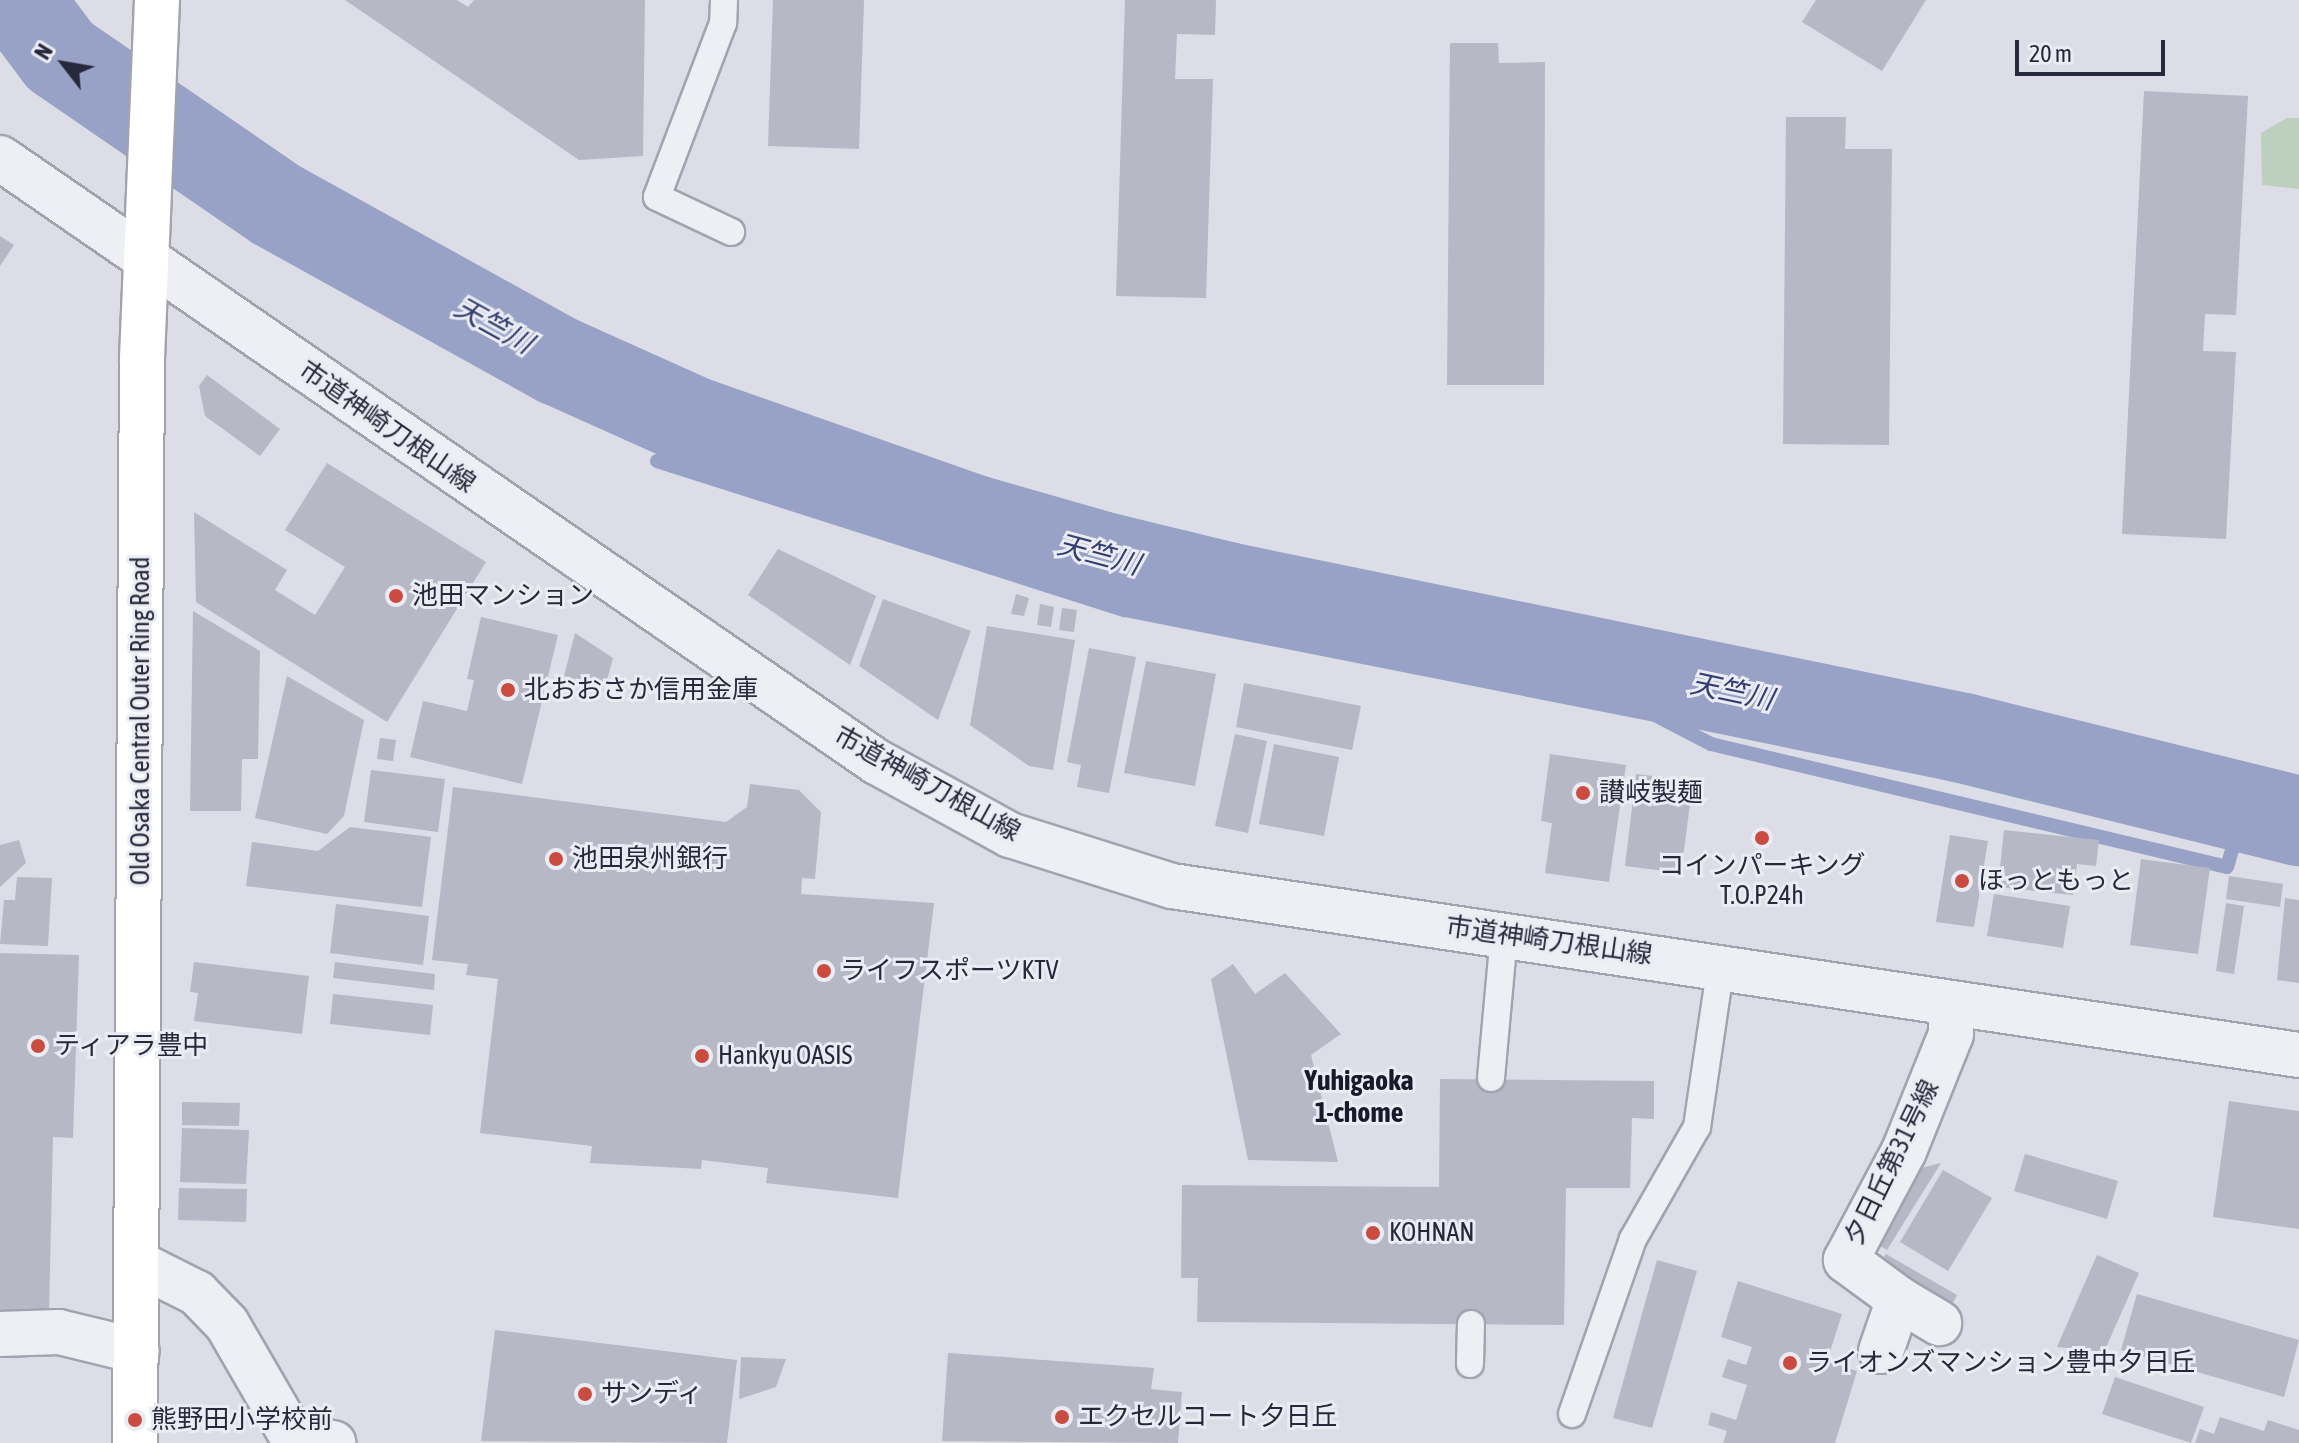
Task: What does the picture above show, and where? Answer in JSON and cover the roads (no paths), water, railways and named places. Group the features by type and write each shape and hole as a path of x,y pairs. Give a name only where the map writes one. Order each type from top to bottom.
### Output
{"main road":[{"name":"Old Osaka Central Outer Ring Road","path":"135,1443 139,1264 142,358 152,191 157,0"}],"street":[{"name":"市道神崎刀根山線","path":"0,158 877,762 1010,835 1172,886 1721,965 1951,1004 2299,1055"},
{"name":"夕日丘第31号線","path":"1939,1323 1899,1299 1846,1260 1904,1151 1951,1034 1951,1004"},
{"path":"139,1264 209,1280 227,1324 292,1436 333,1443"},
{"path":"1881,1351 1899,1299"},
{"path":"0,1334 59,1332 137,1351"}],"lane":[{"path":"724,0 723,23 657,197 731,232"},
{"path":"1491,1078 1504,935"},
{"path":"1572,1414 1633,1239 1697,1127 1721,965"},
{"path":"1470,1364 1471,1324"}],"waterway":[{"name":"天竺川","path":"18,0 60,56 277,205 559,361 695,422 975,520 1104,557 1227,587 1963,738 2299,821"},
{"path":"657,461 1125,610 1655,715 1711,744 2227,867 2244,810"}],"place":[{"name":"池田マンション","path":"396,596"},
{"name":"北おおさか信用金庫","path":"508,690"},
{"name":"讃岐製麺","path":"1583,793"},
{"name":"コインパーキング T.O.P24h","path":"1762,838"},
{"name":"池田泉州銀行","path":"556,859"},
{"name":"ほっともっと","path":"1962,881"},
{"name":"ライフスポーツKTV","path":"824,971"},
{"name":"ティアラ豊中","path":"38,1046"},
{"name":"Hankyu OASIS","path":"702,1056"},
{"name":"KOHNAN","path":"1373,1233"},
{"name":"ライオンズマンション豊中夕日丘","path":"1790,1363"},
{"name":"サンディ","path":"585,1394"},
{"name":"エクセルコート夕日丘","path":"1062,1417"},
{"name":"熊野田小学校前","path":"135,1420"}],"district":[{"name":"Yuhigaoka 1-chome","path":"1359,1096"}]}
